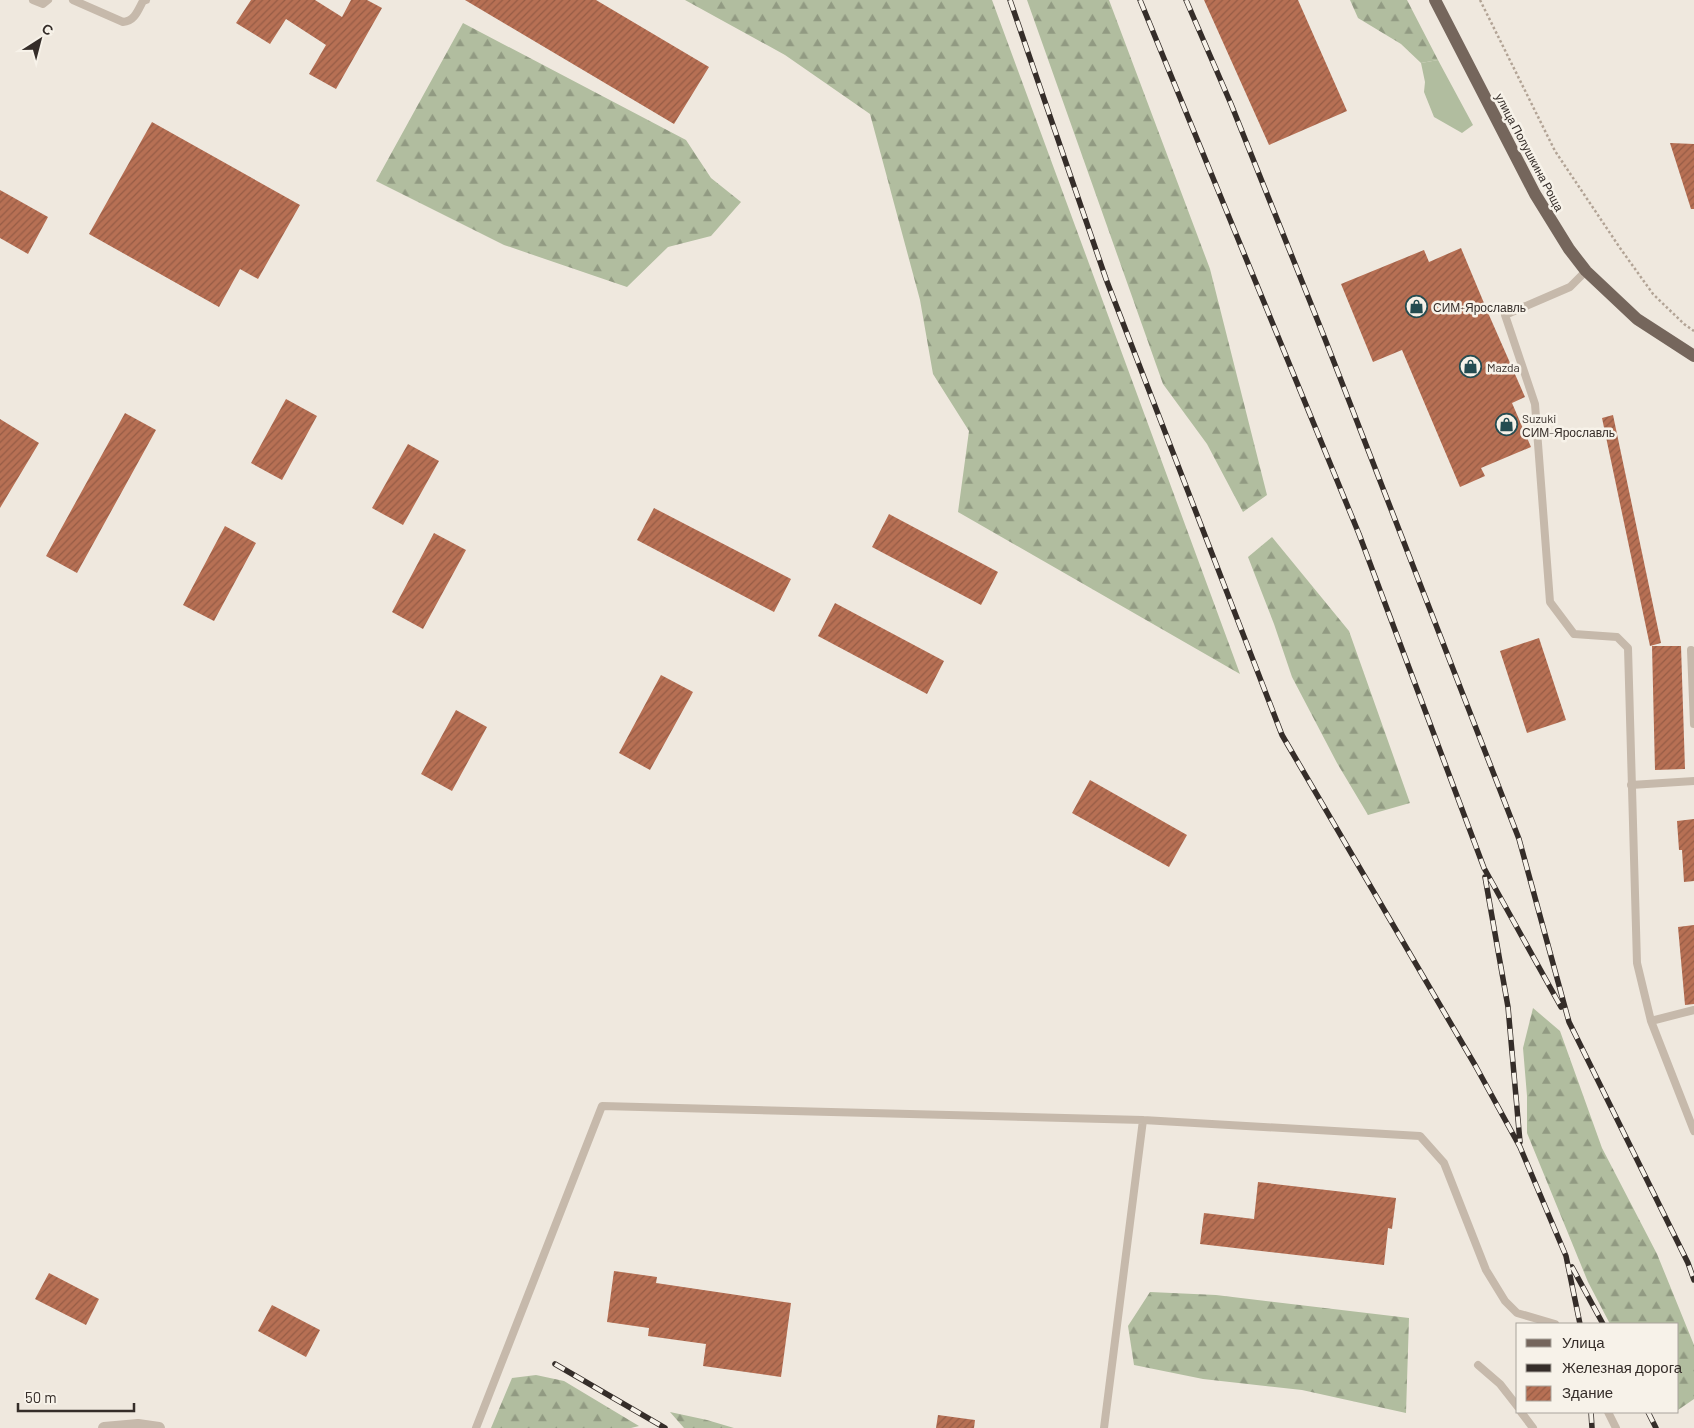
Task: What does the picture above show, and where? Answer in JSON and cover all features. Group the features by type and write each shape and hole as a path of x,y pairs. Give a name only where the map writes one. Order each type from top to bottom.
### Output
{"main road":[{"name":"улица Полушкина Роща","path":"1435,0 1535,194 1569,248 1586,271 1636,319 1694,356"}],"street":[{"path":"104,1428 138,1425 159,1428"}],"lane":[{"path":"33,0 43,4 48,0"},
{"path":"73,0 123,22 129,21 132,18 143,0"},
{"path":"1586,271 1570,287 1505,316 1535,404 1550,602 1574,634 1617,637 1628,648 1637,963 1651,1021 1694,1131"},
{"path":"1691,650 1694,724"},
{"path":"1631,785 1694,781"},
{"path":"1651,1021 1694,1010"},
{"path":"476,1428 602,1106 1144,1120 1420,1136 1444,1163 1486,1270 1505,1301 1517,1313 1552,1323"},
{"path":"1104,1428 1144,1120"},
{"path":"1478,1365 1500,1384 1516,1404"},
{"path":"1522,1413 1533,1428"},
{"path":"1608,1413 1616,1428"}],"path":[{"path":"1480,0 1554,151 1653,294 1684,324 1694,331"}],"green space":[{"path":"685,0 992,0 1240,674 958,512 969,431 933,374 920,300 870,114 785,55"},
{"path":"1027,0 1109,0 1210,269 1267,495 1243,512 1207,444 1163,384"},
{"path":"1350,0 1407,0 1438,60 1421,63 1401,44 1358,18"},
{"path":"463,23 686,140 711,178 741,202 711,236 668,247 627,287 504,245 376,181"},
{"path":"1438,60 1473,125 1462,133 1434,117 1424,92 1425,82 1421,63"},
{"path":"1272,537 1349,631 1410,803 1368,815 1337,763 1292,677 1248,557"},
{"path":"1533,1008 1560,1031 1602,1148 1657,1254 1694,1345 1694,1399 1679,1409 1679,1323 1609,1323 1588,1282 1527,1133 1527,1096 1523,1048"},
{"path":"1150,1292 1216,1295 1409,1318 1406,1413 1302,1390 1203,1379 1134,1365 1128,1326"},
{"path":"536,1375 564,1381 639,1426 631,1428 491,1428 512,1378"},
{"path":"670,1412 707,1420 734,1428 684,1428"}],"building":[{"path":"251,0 315,0 342,17 351,0 367,0 382,8 336,89 309,74 326,45 286,19 270,44 236,23"},
{"path":"465,0 596,0 709,67 674,124"},
{"path":"1204,0 1298,0 1347,111 1269,145"},
{"path":"152,122 300,205 258,279 240,269 219,307 89,234"},
{"path":"1670,143 1694,144 1694,209 1691,209"},
{"path":"0,190 48,217 28,254 0,238"},
{"path":"1461,248 1525,397 1512,403 1531,447 1481,468 1485,476 1460,487 1402,350 1373,362 1341,284 1424,250 1429,262"},
{"path":"286,399 317,416 282,480 251,463"},
{"path":"125,413 156,430 77,573 46,556"},
{"path":"1613,415 1661,643 1650,646 1602,418"},
{"path":"0,419 39,443 0,508"},
{"path":"408,444 439,461 403,525 372,508"},
{"path":"654,508 791,579 774,612 637,540"},
{"path":"889,514 998,572 981,605 872,547"},
{"path":"225,526 256,543 214,621 183,605"},
{"path":"434,533 466,550 423,629 392,612"},
{"path":"835,603 944,661 927,694 818,636"},
{"path":"1539,638 1566,720 1527,733 1500,651"},
{"path":"1652,646 1681,646 1685,769 1655,770"},
{"path":"661,675 693,692 650,770 619,753"},
{"path":"456,710 487,727 452,791 421,774"},
{"path":"1090,780 1187,835 1169,867 1072,813"},
{"path":"1694,819 1694,881 1684,882 1682,850 1679,850 1677,821"},
{"path":"1694,925 1694,1004 1685,1005 1678,927"},
{"path":"1258,1182 1396,1198 1392,1229 1388,1228 1384,1265 1200,1244 1204,1213 1254,1219"},
{"path":"614,1271 657,1277 656,1283 791,1303 781,1377 703,1366 706,1344 648,1336 649,1328 607,1322"},
{"path":"49,1273 99,1299 86,1325 35,1299"},
{"path":"272,1305 320,1330 306,1357 258,1331"},
{"path":"938,1415 975,1420 974,1428 936,1428"}],"railway":[{"path":"1010,0 1106,279 1282,735 1475,1065 1520,1147 1566,1256 1580,1323"},
{"path":"1140,0 1359,534 1484,868 1561,1007"},
{"path":"1186,0 1231,104 1325,339 1519,839 1569,1022 1688,1263 1694,1280"},
{"path":"1485,877 1508,1007 1520,1142"},
{"path":"1572,1267 1602,1323"},
{"path":"555,1364 665,1428"},
{"path":"1591,1413 1592,1428"},
{"path":"1648,1413 1656,1428"}],"place":[{"name":"СИМ-Ярославль","path":"1417,307"},
{"name":"Mazda","path":"1471,367"},
{"name":"Suzuki СИМ-Ярославль","path":"1506,425"}]}
